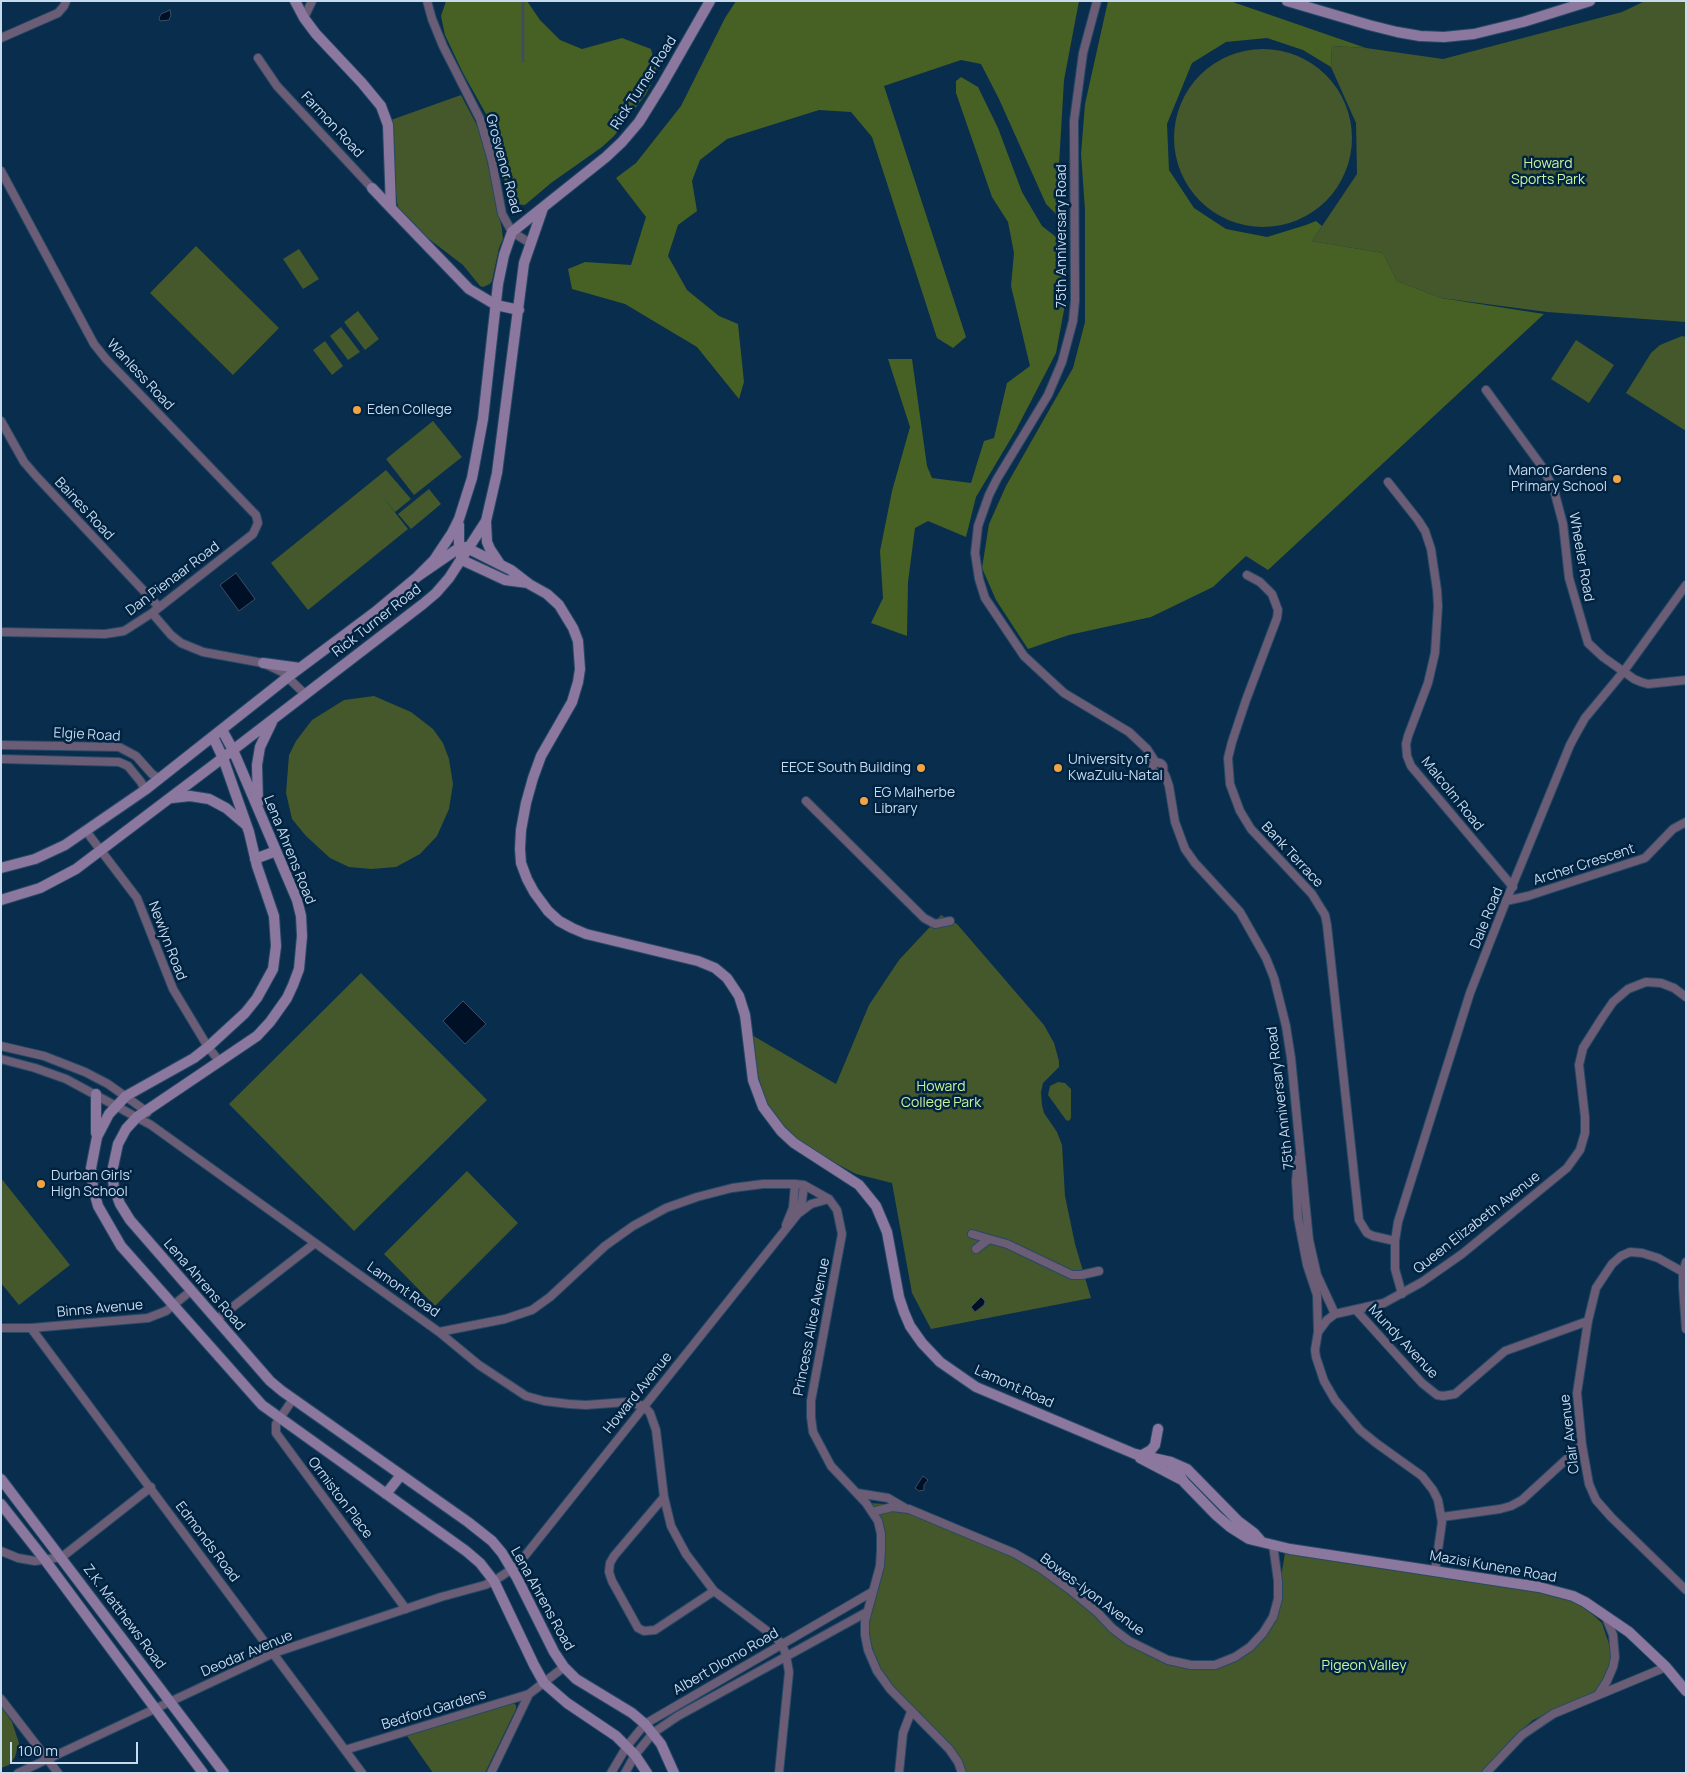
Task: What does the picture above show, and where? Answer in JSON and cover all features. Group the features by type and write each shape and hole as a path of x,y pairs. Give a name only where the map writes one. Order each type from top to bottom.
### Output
{"main road":[{"path":"295,1 304,18 316,34 381,106 388,125 391,208"},
{"name":"Rick Turner Road","path":"1,868 50,853 86,831 145,790 288,677 375,612 434,560 459,519 476,458 496,305 504,255 512,232 622,142 639,122 710,1"},
{"path":"1287,1 1397,32 1420,36 1444,37 1474,34 1523,22 1590,1"},
{"path":"372,188 380,186 389,180"},
{"name":"Farmon Road","path":"372,188 469,289 496,305 519,310"},
{"name":"Rick Turner Road","path":"464,548 486,521 497,473 524,263 543,208"},
{"path":"459,519 464,548 462,560 504,580 528,584"},
{"path":"486,521 486,532 490,549 500,564"},
{"path":"464,548 511,570 528,584"},
{"path":"418,576 464,548"},
{"name":"Rick Turner Road","path":"1,900 26,893 55,881 76,869 436,593 462,560"},
{"name":"Lamont Road","path":"528,584 547,594 559,605 568,618 578,641 580,669 572,702 541,756 526,803 521,830 521,863 537,897 559,921 586,934 698,961 715,968 727,978 740,996 745,1015 753,1080 763,1107 781,1131 794,1143 858,1185 876,1206 887,1232 899,1297 904,1312 910,1326 922,1343 940,1362 976,1387 1139,1454 1171,1462 1187,1469"},
{"path":"263,663 300,668"},
{"path":"259,815 256,765 265,734 274,718"},
{"name":"Lena Ahrens Road","path":"222,730 233,750 259,815 297,900 301,916 302,936 299,969 287,998 258,1036 137,1117 126,1129 118,1144 112,1172 114,1188 120,1204 130,1220 270,1380 293,1399 483,1533 502,1553 512,1569 554,1652 564,1667 576,1679 632,1713 645,1724 666,1752 674,1773"},
{"name":"Lena Ahrens Road","path":"213,737 223,758 247,825 255,859 274,916 276,946 273,969 257,998 208,1047 194,1058 126,1096 101,1126 95,1144 91,1168 93,1188 98,1206 121,1246 172,1306 262,1405 480,1562 494,1581 544,1682 568,1703 616,1736 636,1755 647,1773"},
{"path":"168,799 190,796 209,799 226,808 247,825"},
{"path":"255,859 276,851"},
{"path":"95,1144 96,1094"},
{"path":"1139,1454 1155,1445 1158,1429"},
{"name":"Lamont Road","path":"1139,1454 1140,1459 1184,1482"},
{"path":"1171,1462 1184,1482"},
{"name":"Mazisi Kunene Road","path":"1187,1469 1238,1521 1254,1532 1261,1541"},
{"path":"386,1494 401,1475"},
{"name":"Z.K. Matthews Road","path":"1,1479 224,1773"},
{"name":"Mazisi Kunene Road","path":"1184,1482 1230,1527 1250,1539 1273,1545 1531,1586 1560,1592 1585,1602 1629,1632 1666,1667 1686,1691"},
{"name":"Z.K. Matthews Road","path":"1,1504 45,1560 203,1773"}],"street":[{"path":"1,38 58,13 66,1"},
{"path":"304,18 312,1"},
{"name":"Grosvenor Road","path":"427,1 443,46 480,119 492,161 502,214 512,232 530,243"},
{"name":"75th Anniversary Road","path":"1096,1 1083,53 1074,120 1075,301 1073,321 1065,353 1048,395 989,495 978,526 975,553 979,579 985,598 1024,656 1064,693 1129,732 1147,749 1156,763 1153,766 1153,770 1160,772 1169,786 1175,822 1185,849 1195,863 1240,912 1262,949 1274,978 1286,1026 1291,1058 1309,1240 1317,1274 1335,1314"},
{"name":"Farmon Road","path":"258,58 277,86 372,188"},
{"name":"Wanless Road","path":"1,171 94,344 106,359 252,511 258,523"},
{"name":"Wheeler Road","path":"1486,390 1543,468 1554,490 1563,524 1569,578 1588,643 1603,657 1634,679 1648,684 1686,680"},
{"name":"Baines Road","path":"1,421 24,462 37,478 158,606"},
{"name":"Malcolm Road","path":"1388,482 1425,531 1431,549 1438,606 1436,653 1428,683 1408,736 1407,756 1411,766 1513,887"},
{"name":"Dan Pienaar Road","path":"1,632 116,633 124,630 152,612 254,534 258,523"},
{"name":"Bank Terrace","path":"1247,575 1260,582 1272,594 1278,610 1277,618 1232,742 1228,758 1230,784 1240,811 1251,829 1312,894 1325,915 1359,1220 1367,1233 1395,1241"},
{"name":"Dale Road","path":"1402,1294 1395,1269 1395,1241 1398,1222 1470,993 1506,901 1570,745 1585,718 1624,671 1686,585"},
{"path":"152,612 171,635 181,643 203,652 263,663 288,677 306,694"},
{"name":"Elgie Road","path":"1,745 119,747 136,756 152,774 160,779"},
{"path":"82,761 83,746"},
{"name":"Elgie Road","path":"1,759 119,762 128,766 145,790"},
{"path":"806,801 924,918 936,924 950,922"},
{"name":"Archer Crescent","path":"1506,901 1528,896 1645,858 1674,829 1686,822"},
{"name":"Newlyn Road","path":"86,831 137,898 173,989 208,1047 220,1062"},
{"name":"Queen Elizabeth Avenue","path":"1335,1314 1374,1306 1402,1294 1422,1282 1462,1254 1567,1168 1580,1150 1584,1133 1585,1118 1579,1065 1583,1048 1592,1032 1614,1002 1628,989 1646,982 1661,983 1674,988 1686,997"},
{"path":"1,1046 44,1056 108,1084 146,1111 151,1125"},
{"name":"Lamont Road","path":"1,1059 66,1079 151,1125 439,1332 505,1319 532,1310 550,1297 606,1246 633,1226 666,1208 697,1197 732,1188 763,1184 795,1184"},
{"path":"1299,1145 1296,1181 1298,1218 1307,1265 1317,1295 1318,1332 1315,1350 1316,1357 1324,1380 1335,1400 1360,1430 1376,1444 1414,1469 1427,1482 1438,1500 1442,1517 1435,1571"},
{"path":"795,1184 804,1185 829,1199"},
{"name":"Howard Avenue","path":"783,1232 793,1208 795,1184"},
{"name":"Howard Avenue","path":"797,1215 802,1201 804,1185"},
{"name":"Howard Avenue","path":"494,1581 520,1562 797,1215 811,1204 829,1199"},
{"name":"Princess Alice Avenue","path":"829,1199 837,1210 842,1234 812,1392 811,1417 813,1432 831,1466 858,1493 878,1521 881,1534 880,1566 867,1612 865,1634 868,1650 877,1671 911,1712 949,1749 958,1762 962,1773"},
{"path":"972,1234 1007,1244 1072,1275 1099,1271"},
{"path":"976,1249 989,1239"},
{"path":"216,1320 315,1244"},
{"name":"Clair Avenue","path":"1683,1272 1658,1258 1642,1253 1630,1252 1621,1256 1612,1264 1596,1288 1588,1321 1577,1393 1582,1446 1589,1484 1596,1500 1686,1590"},
{"path":"1686,1262 1683,1272 1686,1329"},
{"name":"Binns Avenue","path":"1,1328 31,1328 148,1318 157,1316 192,1290"},
{"name":"Mundy Avenue","path":"1356,1310 1422,1383 1437,1395 1443,1396 1455,1394 1505,1351 1588,1321"},
{"path":"1318,1332 1327,1320 1335,1314"},
{"name":"Edmonds Road","path":"31,1328 362,1773"},
{"path":"439,1332 479,1365 526,1396 544,1401 569,1404 586,1405 627,1402 644,1406 650,1413 656,1430 664,1497 671,1526 686,1554 714,1591 770,1633 782,1644 786,1655 789,1672 779,1773"},
{"path":"280,1418 293,1399"},
{"name":"Ormiston Place","path":"280,1418 276,1424 276,1433 281,1442 360,1544 406,1609"},
{"path":"1442,1517 1500,1508 1522,1500 1582,1446"},
{"path":"1,1551 18,1558 35,1561 62,1557 151,1487"},
{"path":"858,1493 888,1498 905,1508"},
{"path":"664,1497 614,1556 610,1563 609,1572 612,1581 638,1628 644,1631 655,1630 714,1591"},
{"name":"Bowes-lyon Avenue","path":"872,1512 892,1507 905,1508 1014,1553 1040,1568 1068,1589 1129,1641 1168,1660 1191,1665 1215,1665 1236,1658 1250,1648 1263,1633 1273,1617 1278,1599 1278,1582 1273,1545"},
{"name":"Deodar Avenue","path":"18,1773 274,1653 494,1581"},
{"name":"Albert Dlomo Road","path":"611,1773 627,1746 645,1724 872,1592"},
{"name":"Albert Dlomo Road","path":"625,1773 653,1733 678,1716 867,1612"},
{"path":"1596,1697 1607,1682 1615,1657 1612,1636 1605,1614"},
{"name":"Bedford Gardens","path":"491,1773 530,1694 564,1667"},
{"path":"1486,1773 1522,1735 1553,1714 1666,1667"},
{"name":"Bedford Gardens","path":"345,1750 530,1694"},
{"path":"1,1699 58,1773"},
{"path":"899,1773 903,1734 911,1712"}],"green space":[{"path":"446,1 527,1 540,20 560,40 582,49 622,38 651,49 657,72 646,94 614,136 525,205 516,204 507,199 501,155 491,123 463,73 445,35 441,16"},
{"path":"736,1 1079,1 1064,80 1059,165 1062,220 1046,204 999,99 981,64 961,60 884,86 966,337 953,348 937,338 872,137 851,112 819,110 727,139 700,160 692,181 697,211 678,225 668,256 687,290 719,316 738,324 744,382 739,399 697,347 625,304 572,289 568,269 585,262 631,265 646,217 616,178 636,163 681,106 725,18"},
{"path":"1108,1 1230,1 1366,48 1332,46 1331,67 1303,50 1267,38 1226,42 1192,63 1167,124 1169,170 1194,208 1226,229 1267,237 1316,221 1322,226 1312,241 1383,253 1397,281 1441,298 1544,314 1268,570 1246,556 1213,587 1151,617 1069,635 1028,649 996,600 982,568 989,524 1006,486 1073,368 1085,322 1085,210 1081,154 1085,104"},
{"name":"Howard Sports Park","path":"1645,1 1686,1 1686,322 1547,312 1441,298 1397,281 1383,253 1312,241 1357,174 1356,123 1331,67 1332,46 1366,48 1443,59 1622,12"},
{"path":"1272,49 1305,59 1320,69 1332,81 1342,96 1348,112 1351,121 1351,155 1342,180 1332,195 1320,207 1305,217 1280,226 1254,227 1221,217 1206,207 1194,195 1184,180 1175,155 1174,129 1184,96 1194,81 1206,69 1221,59 1246,50"},
{"path":"961,77 978,87 998,128 1022,192 1042,226 1065,244 1067,294 1056,353 1016,430 976,497 966,537 928,521 915,528 908,582 907,636 871,623 883,598 880,551 892,491 910,427 888,359 912,359 927,466 932,478 971,483 984,441 994,438 1007,383 1030,366 1011,286 1014,253 1008,222 992,197 956,93 956,81"},
{"path":"461,95 481,133 502,229 503,239 499,248 492,281 483,287 480,286 463,265 425,236 398,208 393,176 394,139 391,120"},
{"path":"196,246 279,328 233,375 150,293"},
{"path":"299,249 319,279 303,289 283,259"},
{"path":"358,311 379,339 365,350 344,322"},
{"path":"341,327 360,352 348,360 330,336"},
{"path":"1682,336 1686,337 1686,431 1626,393 1651,353 1660,345"},
{"path":"1576,340 1614,365 1589,403 1551,379"},
{"path":"325,341 343,366 332,375 313,350"},
{"path":"433,421 462,457 414,495 386,459"},
{"path":"386,470 411,499 395,512 382,496 408,529 308,610 271,563"},
{"path":"429,489 441,504 411,529 398,514"},
{"path":"374,696 411,712 433,729 443,743 449,759 453,784 449,809 437,836 420,854 396,867 371,869 349,867 330,858 306,836 292,819 286,793 289,755 296,741 312,720 344,700"},
{"name":"Howard College Park","path":"941,915 957,924 1044,1025 1054,1043 1059,1067 1043,1083 1041,1092 1042,1105 1044,1113 1057,1132 1062,1145 1065,1196 1075,1244 1091,1298 931,1329 912,1293 892,1183 856,1174 809,1149 783,1126 766,1103 753,1059 750,1034 836,1084 869,1005 899,960"},
{"path":"361,973 487,1100 354,1231 229,1104"},
{"path":"1058,1082 1065,1083 1071,1089 1071,1118 1069,1121 1066,1120 1048,1095 1050,1086"},
{"path":"467,1171 518,1223 435,1306 384,1254"},
{"path":"1,1178 70,1265 19,1305 1,1283"},
{"name":"Pigeon Valley","path":"869,1503 904,1505 1052,1575 1113,1629 1173,1660 1201,1664 1218,1662 1236,1655 1262,1632 1273,1611 1279,1589 1286,1547 1569,1593 1602,1623 1612,1653 1608,1675 1594,1693 1533,1720 1516,1735 1481,1773 966,1773 951,1745 910,1707 891,1686 880,1670 869,1638 867,1611 882,1538"},
{"path":"511,1702 516,1705 516,1709 485,1773 433,1773 405,1733"},
{"path":"1,1706 12,1722 19,1743 15,1757 9,1765 1,1768"}],"water":[{"path":"170,10 169,20 160,21 161,14"},
{"path":"236,573 255,599 239,611 220,585"},
{"path":"463,1001 486,1024 465,1044 443,1021"},
{"path":"981,1297 985,1301 984,1305 975,1312 971,1307"},
{"path":"923,1476 928,1480 924,1485 924,1490 919,1491 915,1488"}],"waterway":[{"path":"523,1 523,61"}],"place":[{"name":"Eden College","path":"357,410"},
{"name":"Manor Gardens Primary School","path":"1617,479"},
{"name":"EECE South Building","path":"921,768"},
{"name":"University of KwaZulu-Natal","path":"1058,768"},
{"name":"EG Malherbe Library","path":"864,801"},
{"name":"Durban Girls' High School","path":"41,1184"}]}
